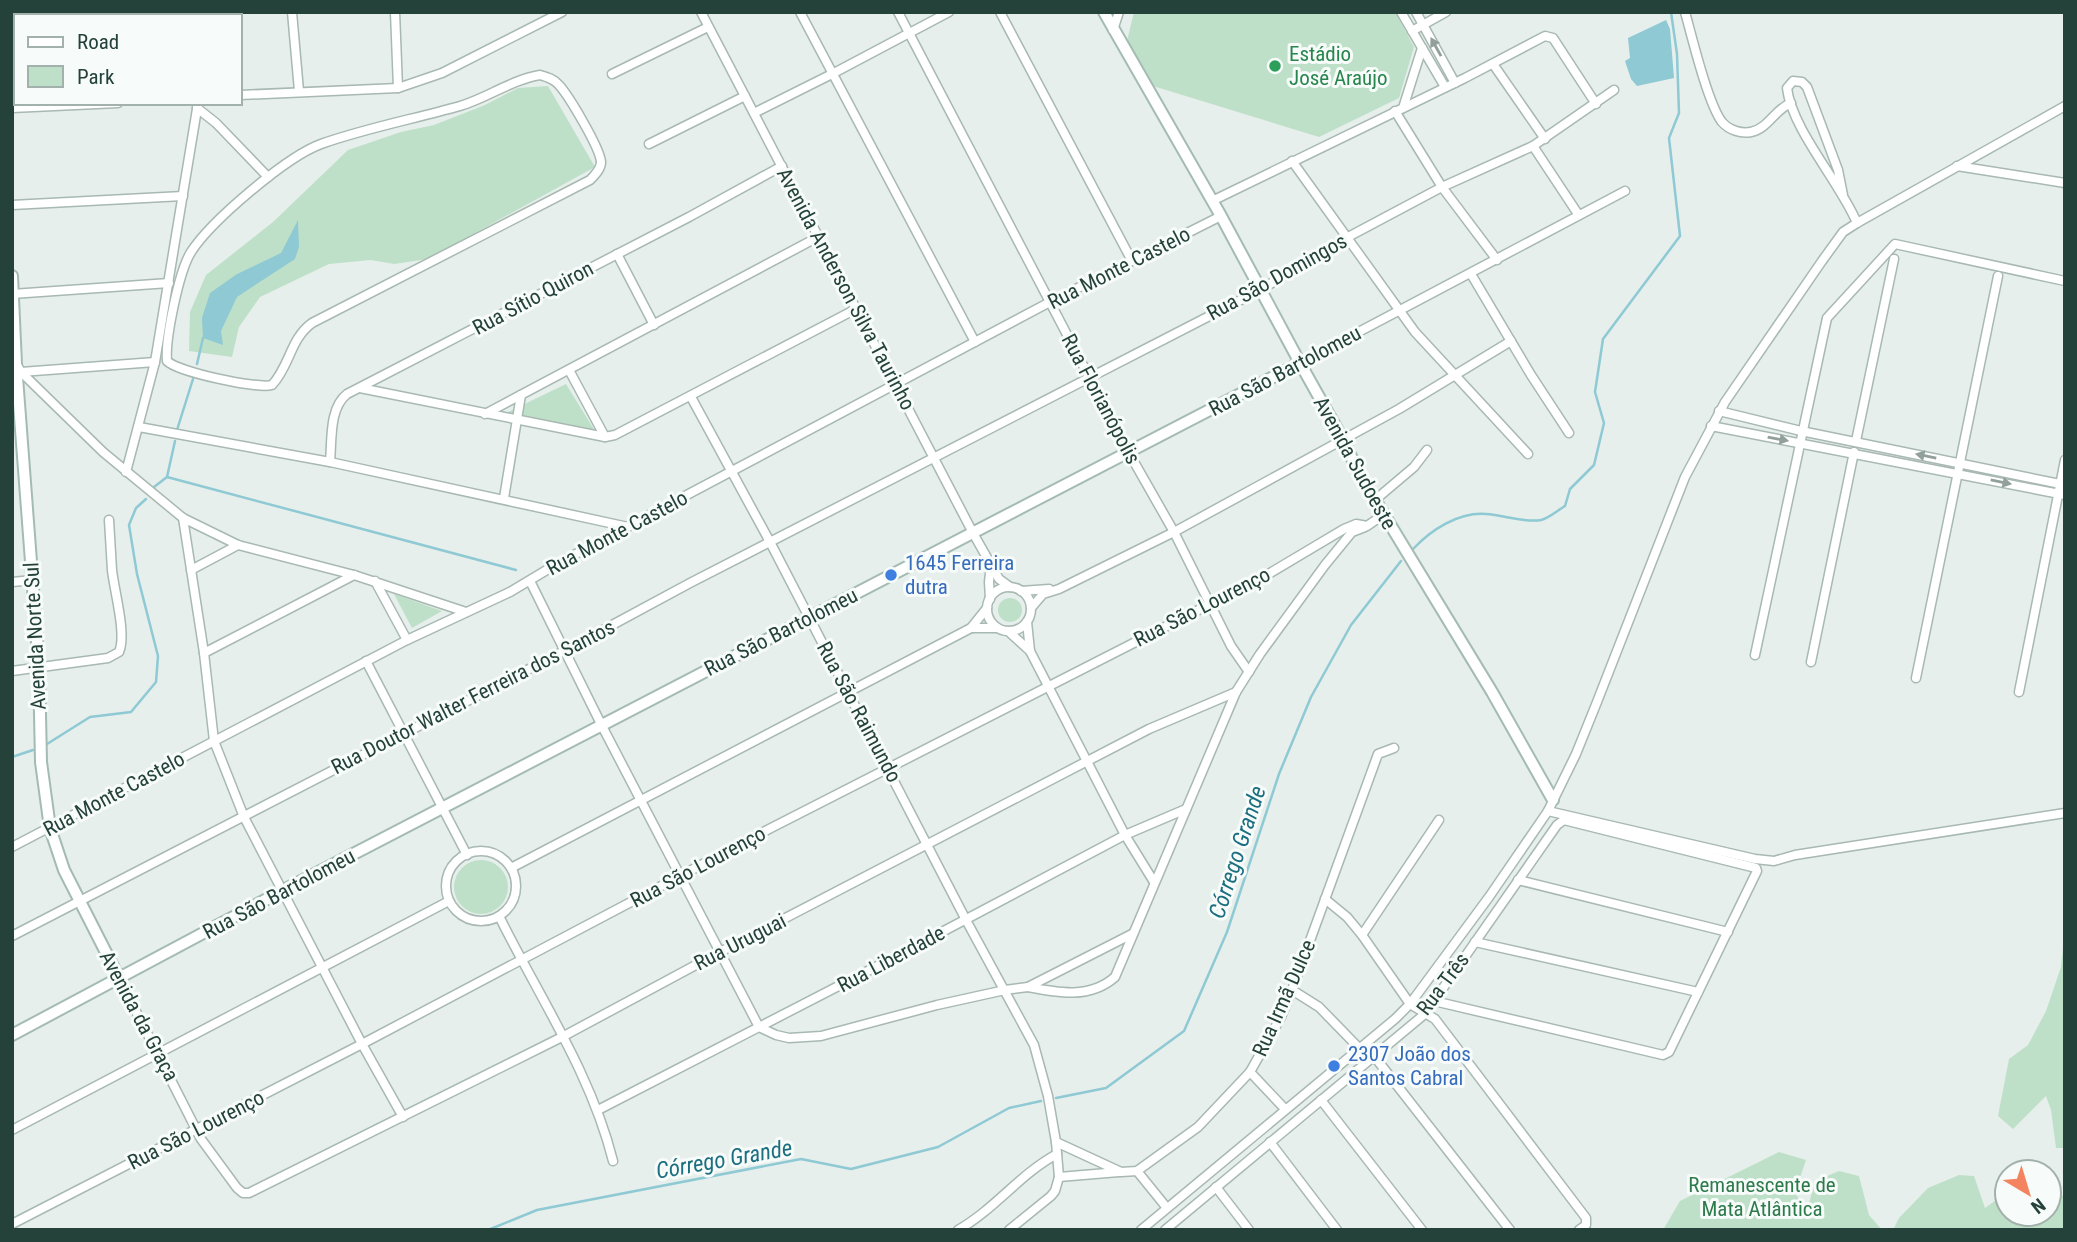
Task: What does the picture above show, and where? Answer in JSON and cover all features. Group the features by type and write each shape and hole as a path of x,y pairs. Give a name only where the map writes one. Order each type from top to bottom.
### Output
{"street":[{"path":"292,12 299,91"},
{"path":"395,12 398,88"},
{"path":"242,95 398,88 442,73 562,12"},
{"name":"Avenida Anderson Silva Taurinho","path":"701,12 973,533 999,579 1010,587"},
{"path":"800,12 975,342"},
{"name":"Rua Florianópolis","path":"898,12 1129,453 1174,532 1231,646 1249,672"},
{"path":"754,113 832,75 949,12"},
{"path":"1000,12 1132,261"},
{"name":"Avenida Sudoeste","path":"1104,12 1221,216 1360,475 1492,692 1553,800"},
{"path":"1114,30 1119,12"},
{"path":"1401,12 1445,88"},
{"path":"1416,12 1455,83"},
{"path":"1412,32 1446,12"},
{"path":"1685,12 1715,110 1728,127 1739,132 1753,131 1767,124 1783,107 1791,103"},
{"path":"612,74 708,27"},
{"path":"1212,201 1445,88 1545,36 1553,38 1596,104"},
{"path":"1422,48 1399,109 1442,187 1497,260"},
{"path":"1493,64 1545,139"},
{"path":"540,75 553,80 561,88 590,134 601,162 596,175 584,184 313,323 297,337 272,385 262,386 229,380 173,367 167,361 167,350 189,254 210,230 268,177 299,155 319,145 467,104 520,80 540,75"},
{"path":"1843,195 1838,170 1807,87 1802,82 1793,81 1788,86 1791,103 1857,223"},
{"name":"Rua São Domingos","path":"934,458 1261,290 1348,237 1442,187 1533,146 1614,90"},
{"path":"649,144 745,96"},
{"path":"12,108 77,105"},
{"path":"197,106 268,177"},
{"path":"126,472 155,362 197,106"},
{"path":"1141,1230 1410,1004 1489,897 1548,811 1593,712 1685,477 1711,426 1843,232 2065,106"},
{"path":"1533,146 1578,214"},
{"path":"1292,161 1399,311 1431,350 1528,454"},
{"name":"Rua Sítio Quiron","path":"330,462 334,417 338,404 347,394 782,166"},
{"path":"1956,166 2065,183"},
{"name":"Rua São Bartolomeu","path":"12,1035 282,891 1129,453 1625,191"},
{"path":"12,205 183,196"},
{"name":"Rua Monte Castelo","path":"12,847 366,661 530,581 555,565 1050,302 1221,216"},
{"path":"485,414 818,237"},
{"path":"1755,655 1827,318 1895,244 2065,281"},
{"path":"617,254 654,325"},
{"path":"1856,441 1894,259"},
{"path":"1471,274 1569,433"},
{"name":"Avenida Norte Sul","path":"12,276 19,368 16,427 33,580 39,667 41,762 50,828"},
{"path":"1916,678 1998,276"},
{"path":"13,294 169,283"},
{"path":"359,388 605,437 615,435 691,397 856,309"},
{"path":"1154,881 1125,835 1030,650 1027,622 1031,608 1043,594 1059,589 1174,532 1457,375 1511,341"},
{"path":"19,368 155,362"},
{"path":"19,368 126,472 183,519 238,545 375,581 466,612"},
{"path":"569,370 605,437"},
{"path":"504,498 521,395"},
{"name":"Rua São Raimundo","path":"691,397 1034,1045 1046,1086 1059,1177"},
{"path":"1719,411 1856,441 2061,495"},
{"path":"1711,426 1799,443 2062,485"},
{"path":"139,428 330,462 628,527"},
{"path":"1375,500 1415,467 1427,450"},
{"path":"1811,662 1854,452"},
{"name":"Rua Doutor Walter Ferreira dos Santos","path":"12,936 934,458"},
{"path":"2019,692 2061,495 2065,460"},
{"name":"Rua São Lourenço","path":"12,1224 888,768 1265,576 1344,529 1356,524 1367,526 1383,515"},
{"path":"183,519 204,653 214,741 244,817 321,967 403,1117"},
{"path":"12,671 108,659 116,655 121,648 109,520"},
{"path":"1028,987 1051,992 1077,993 1098,989 1115,977 1236,692 1325,565 1352,532 1367,526"},
{"path":"191,570 238,545"},
{"path":"991,566 989,619 997,628"},
{"path":"204,653 354,575"},
{"path":"12,582 33,580"},
{"path":"375,581 407,640"},
{"path":"530,581 602,726 759,1027 789,1038 821,1036 1005,990 1028,987 1132,934"},
{"path":"971,628 1000,589 1059,589"},
{"path":"1021,591 1028,598 1031,608"},
{"path":"1008,631 1019,629 1027,622"},
{"path":"511,868 971,628 997,628 1008,631 1030,650"},
{"path":"366,661 467,855"},
{"name":"Rua Uruguai","path":"245,1193 263,1187 562,1037 720,951 1149,729 1236,692"},
{"name":"Rua Irmã Dulce","path":"1137,1171 1198,1127 1250,1072 1281,1017 1292,990 1378,754 1394,748"},
{"name":"Rua Liberdade","path":"598,1110 1125,835 1186,809"},
{"path":"1548,811 1755,859 1774,861 1836,848 2065,813"},
{"path":"1362,935 1439,820"},
{"name":"Rua Três","path":"1165,1230 1426,1013 1557,825 1564,821 1755,866 1757,871 1728,932"},
{"name":"Avenida da Graça","path":"50,828 64,870 79,901 207,1148 237,1188 245,1193"},
{"path":"486,852 496,855 511,868 515,878 513,900 508,909 499,916 480,921 471,920 455,909 450,901 446,883 459,860 467,855 486,852"},
{"path":"1434,1001 1660,1056 1669,1052 1728,932 1518,880"},
{"path":"1325,899 1347,917 1362,935 1410,1004 1435,1019 1586,1218 1586,1224 1579,1230"},
{"path":"12,1130 450,901"},
{"path":"499,916 598,1110 612,1161"},
{"path":"1475,942 1698,992"},
{"path":"1292,990 1320,1007 1359,1048"},
{"path":"1374,1056 1510,1230"},
{"path":"1250,1072 1285,1109"},
{"path":"1321,1100 1422,1230"},
{"path":"1056,1142 1121,1172"},
{"path":"1270,1142 1336,1230"},
{"path":"958,1230 992,1205 1032,1169 1057,1154"},
{"path":"1009,1230 1051,1196 1059,1177 1137,1171 1167,1208"},
{"path":"1216,1187 1249,1230"}],"green space":[{"name":"Estádio José Araújo","path":"1134,12 1395,12 1414,47 1399,98 1319,137 1153,86 1127,41"},
{"path":"548,86 595,167 428,259 394,264 371,260 329,264 260,297 239,327 232,357 189,351 190,312 206,275 273,222 348,150 401,132 434,125 485,105 518,88"},
{"path":"566,384 595,431 506,413"},
{"path":"394,594 442,611 412,628"},
{"path":"1010,598 1018,602 1022,610 1018,618 1010,622 1002,618 998,610 1002,602"},
{"path":"481,860 500,868 508,887 500,906 481,914 462,906 454,887 462,868"},
{"path":"2065,929 2065,1148 2056,1148 2051,1110 2046,1096 2013,1129 1998,1116 2009,1059 2028,1045 2046,1011 2061,967"},
{"name":"Remanescente de Mata Atlântica","path":"1779,1152 1806,1160 1795,1193 1807,1211 1815,1181 1839,1171 1859,1176 1869,1215 1882,1230 1663,1230 1680,1201"},
{"name":"Remanescente de Mata Atlântica","path":"1959,1175 1974,1176 1985,1208 1993,1202 1993,1228 2063,1228 2065,1195 2065,1230 1893,1230 1899,1218 1928,1188"}],"water":[{"path":"1666,20 1670,29 1674,78 1637,86 1631,79 1625,61 1630,58 1628,38"},
{"path":"298,220 299,247 295,259 237,297 221,331 223,345 203,338 202,318 210,293 237,274 281,253"}],"waterway":[{"name":"Córrego Grande","path":"1413,549 1437,529 1465,516 1486,514 1534,521 1544,519 1565,506 1570,489 1594,465 1604,423 1595,392 1603,339 1680,236 1669,138 1679,113 1677,54 1671,12"},
{"path":"197,364 203,338"},
{"path":"177,430 193,379"},
{"path":"154,487 167,477 175,441"},
{"path":"167,477 516,570"},
{"path":"47,744 90,717 131,712 156,682 158,656 137,574 129,525 136,508 146,499"},
{"name":"Córrego Grande","path":"1056,1098 1106,1088 1184,1031 1227,932 1279,774 1311,697 1351,625 1401,561"},
{"path":"12,757 33,750"},
{"name":"Córrego Grande","path":"488,1230 537,1210 801,1159 851,1169 938,1147 1009,1108 1041,1101"}],"place":[{"name":"Estádio José Araújo","path":"1275,66"},
{"name":"1645 Ferreira dutra","path":"891,575"},
{"name":"2307 João dos Santos Cabral","path":"1334,1066"}]}
